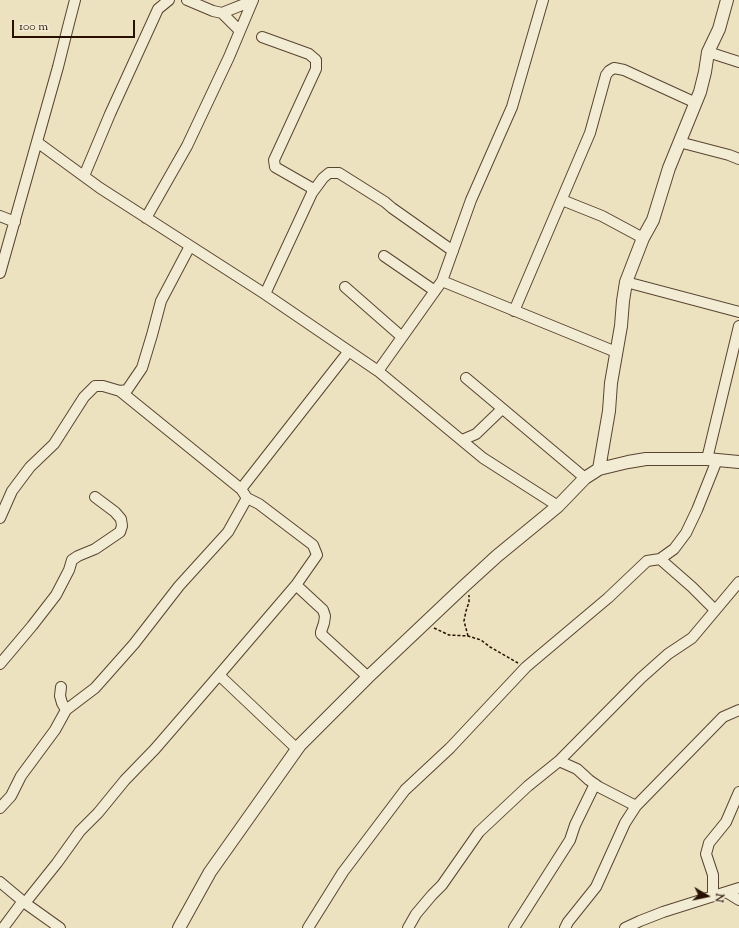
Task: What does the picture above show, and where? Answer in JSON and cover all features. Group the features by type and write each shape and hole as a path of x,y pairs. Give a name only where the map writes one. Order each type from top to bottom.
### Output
{"street":[{"path":"0,273 58,67 75,0"},
{"path":"84,176 110,114 160,4 169,0"},
{"path":"187,0 213,11 222,12 252,1"},
{"path":"378,371 442,281 471,200 512,107 543,0"},
{"path":"599,469 610,411 611,383 626,282 643,238 653,220 679,142 696,103 705,72 708,52 727,0"},
{"path":"146,218 187,146 240,31 252,1"},
{"path":"222,12 240,31"},
{"path":"262,38 309,54 316,60 316,69 274,160 275,167 310,187 312,189 312,193"},
{"path":"708,52 739,62"},
{"path":"514,310 590,133 606,75 609,71 614,68 624,70 696,103"},
{"path":"37,142 100,188 265,294 378,371 483,458 558,506"},
{"path":"679,142 739,159"},
{"path":"265,294 312,193 323,178 329,173 339,173 385,202 454,251"},
{"path":"562,200 602,216 643,238"},
{"path":"0,216 15,222"},
{"path":"120,391 127,390 142,368 161,301 190,246"},
{"path":"384,256 435,292"},
{"path":"442,281 616,352"},
{"path":"626,282 739,312"},
{"path":"344,287 402,337"},
{"path":"308,928 343,872 404,790 450,748 526,667 608,598 647,561 660,559 674,549 686,533 697,510 712,459 739,326"},
{"path":"241,489 349,351"},
{"path":"466,378 585,478"},
{"path":"0,518 12,491 30,467 54,444 84,397 95,386 103,386 120,391 241,489 247,498 259,504 313,545 317,555 296,585 160,744 125,780 98,814 80,831 57,863 4,928"},
{"path":"462,440 476,434 502,409"},
{"path":"179,928 210,872 298,749 368,677 462,588 497,556 558,506 585,478 599,469 646,459 712,459 739,462"},
{"path":"0,664 56,595 69,570 72,560 95,549 120,532 122,526 121,519 115,512 95,497"},
{"path":"0,808 11,796 21,776 54,730 66,710 95,688 134,644 180,586 228,532 247,498"},
{"path":"660,559 692,587 715,610"},
{"path":"408,928 416,914 442,885 479,832 528,786 559,761 641,678 668,654 692,638 739,582"},
{"path":"296,585 323,610 325,616 320,634 368,677"},
{"path":"219,675 298,749"},
{"path":"61,687 60,696 66,710"},
{"path":"565,928 568,922 596,887 625,823 636,806 723,717 739,710"},
{"path":"559,761 577,769 595,784 636,806"},
{"path":"514,928 570,840 575,825 595,784"},
{"path":"713,896 713,875 706,854 709,843 726,822 739,792"},
{"path":"0,882 24,902 60,928"},
{"path":"625,928 646,918 739,888"},
{"path":"726,892 739,900"}],"path":[{"path":"462,588 469,595 469,602 464,621 468,636"},
{"path":"426,623 449,635 468,636 481,640 490,647 526,667"}]}
